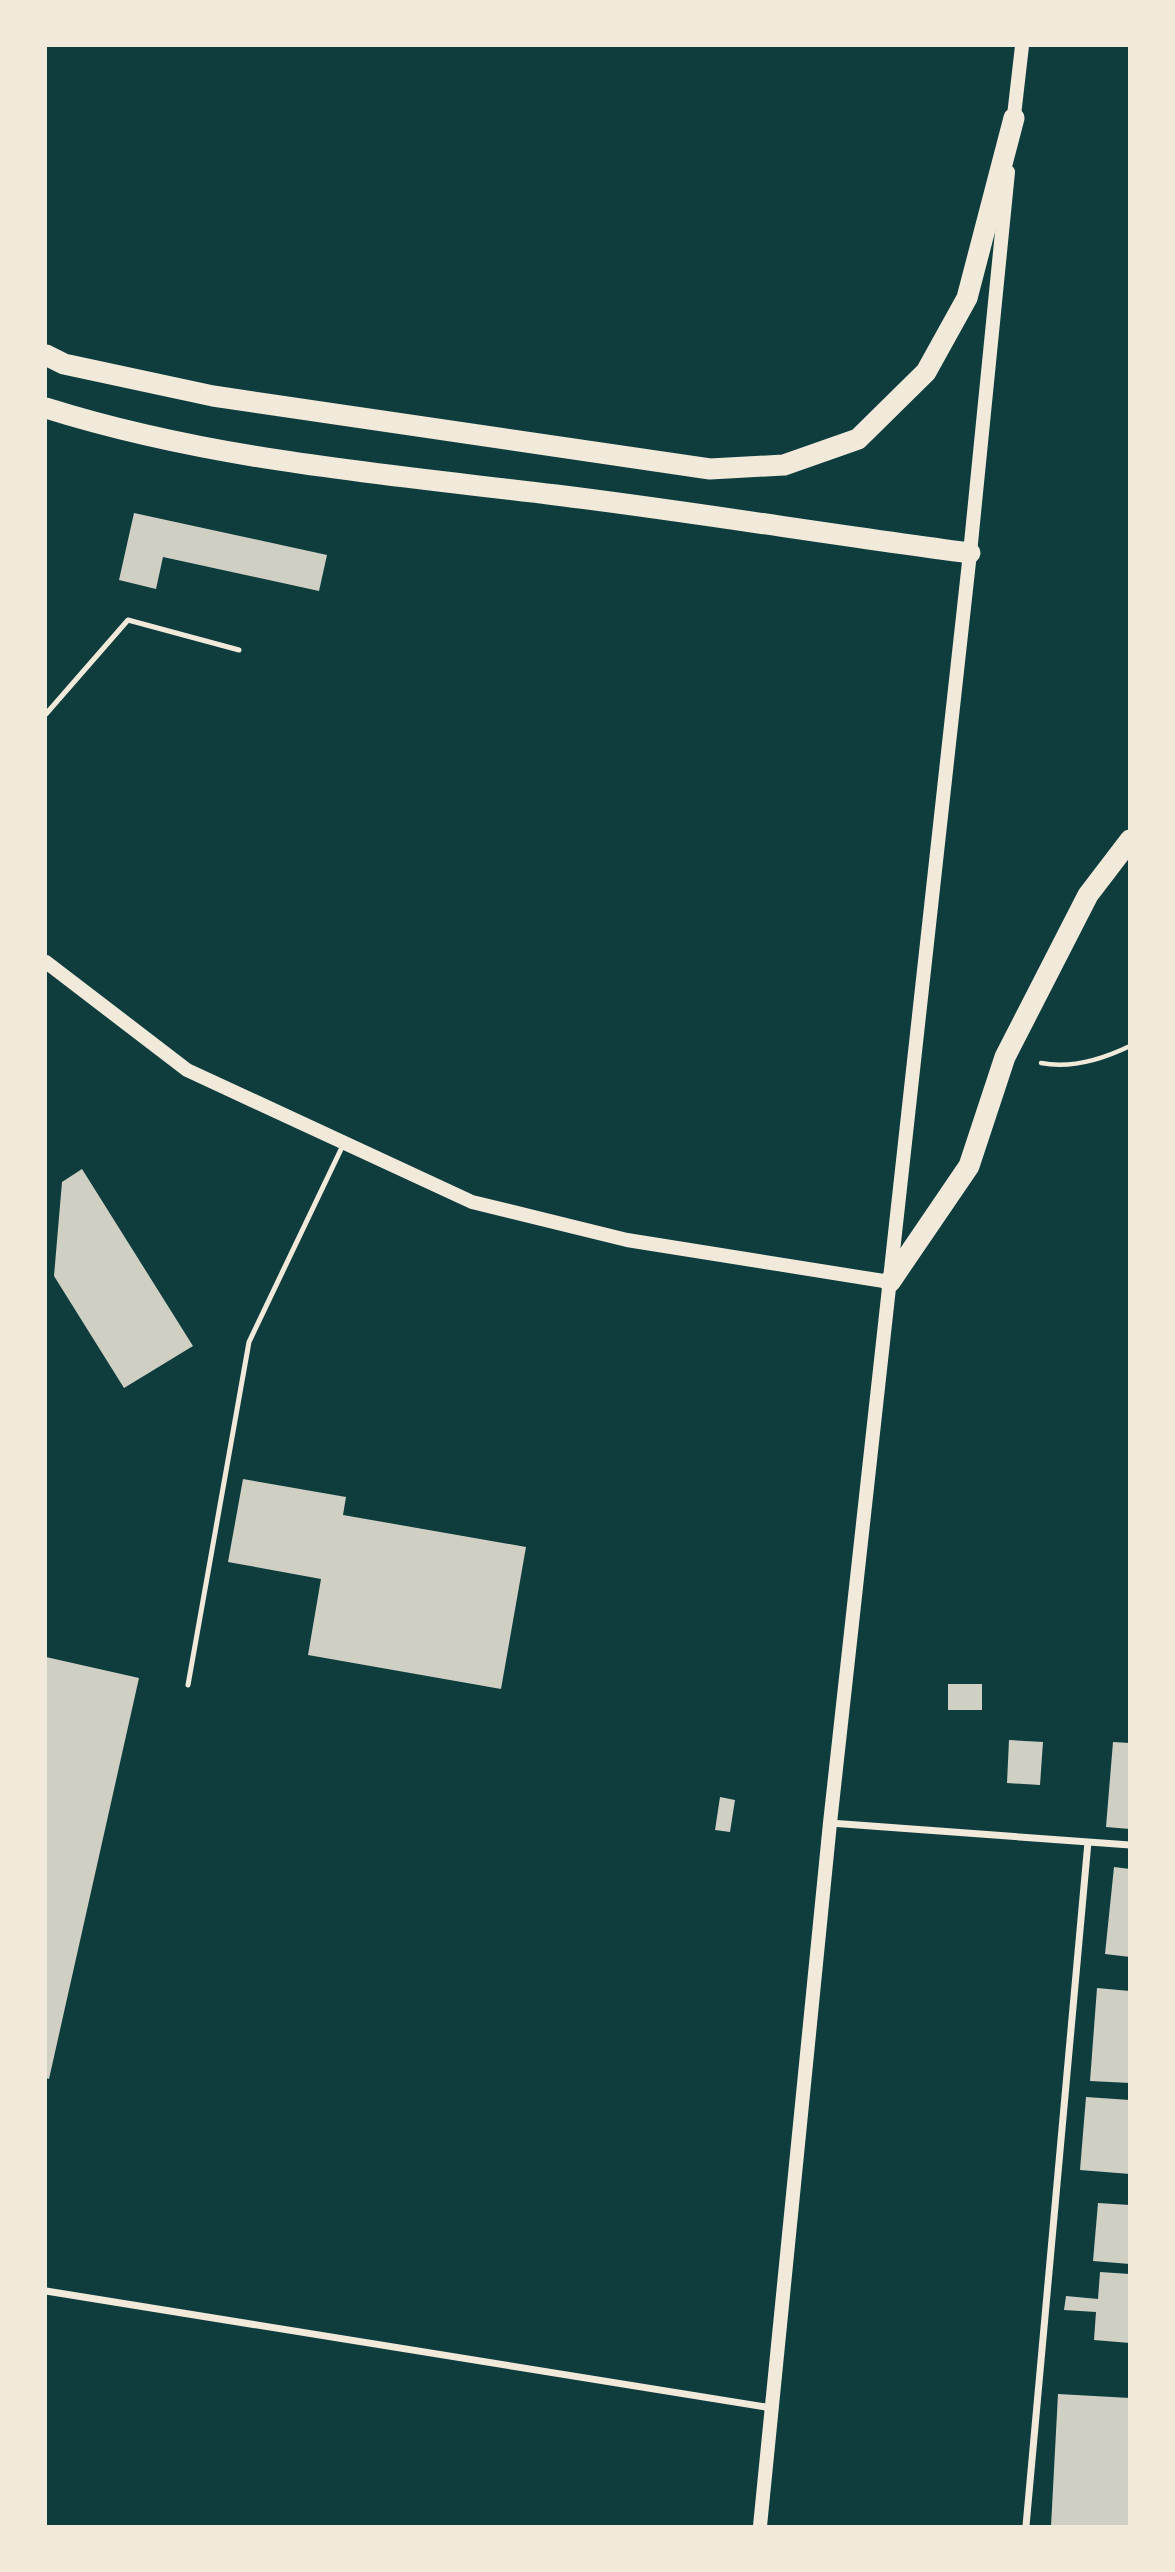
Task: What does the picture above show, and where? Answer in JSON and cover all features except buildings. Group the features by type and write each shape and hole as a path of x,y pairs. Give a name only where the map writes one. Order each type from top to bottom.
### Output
{"highway":[{"path":"46,355 64,365 213,396 710,469 784,466 858,439 926,372 967,298 1014,118"},
{"path":"46,408 120,432 234,454 708,513 970,553"},
{"path":"890,1282 970,1166 1005,1057 1088,895 1129,840"}],"main road":[{"path":"760,2526 830,1823 970,553 1022,46"},
{"path":"46,962 187,1070 485,1205 627,1240 890,1282"}],"street":[{"path":"830,1823 1129,1845"},
{"path":"1026,2526 1088,1842"},
{"path":"46,2291 772,2408"}],"lane":[{"path":"46,714 128,620 239,650"},
{"path":"188,1685 249,1342 344,1143"}],"path":[{"path":"1005,1057 1053,1066 1104,1059 1129,1046"}]}
